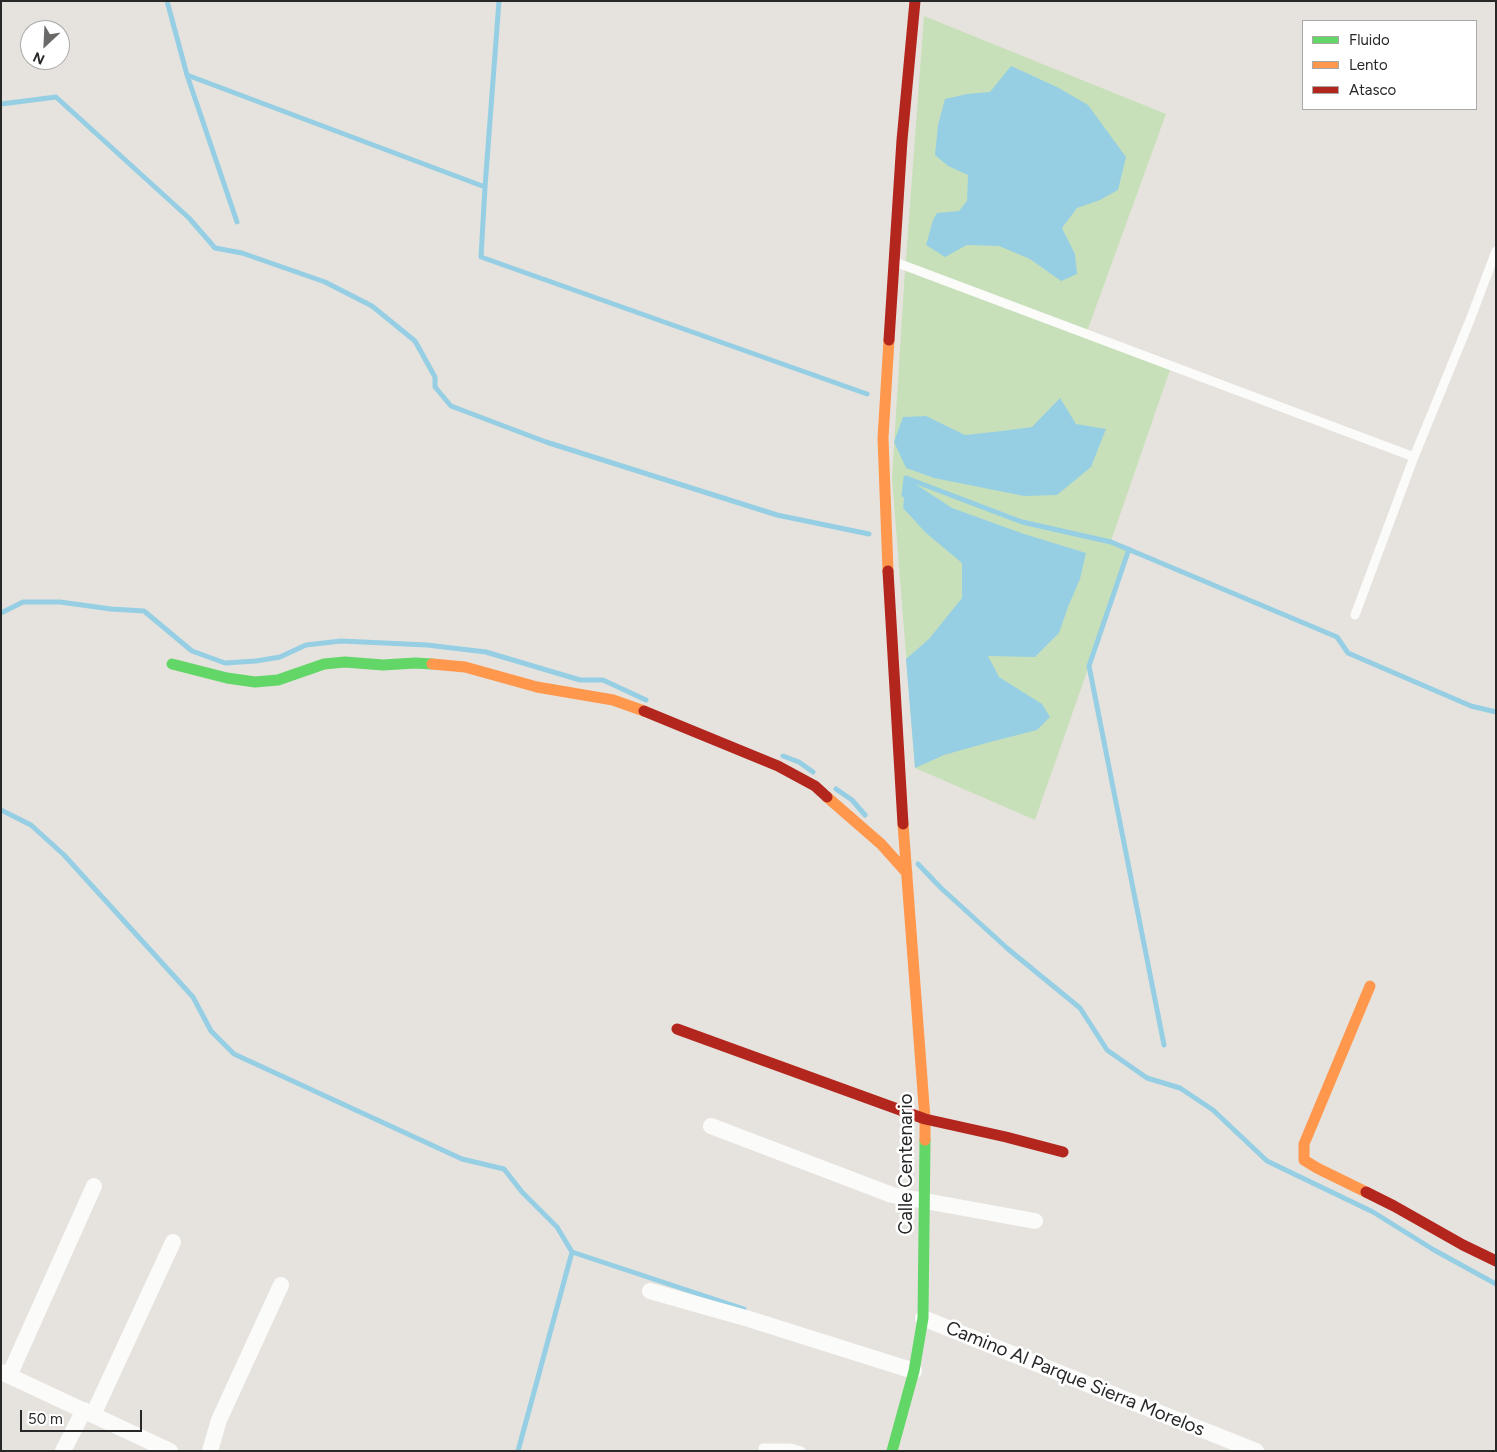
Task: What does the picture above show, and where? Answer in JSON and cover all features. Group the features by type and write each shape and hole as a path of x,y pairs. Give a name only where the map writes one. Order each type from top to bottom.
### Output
{"street":[{"name":"Calle Centenario","path":"892,1451 914,1371 923,1318 925,1119 901,797 891,633 883,438 902,140 915,1"},
{"path":"172,664 227,678 255,682 278,680 313,667 345,662 383,665 451,665 465,667 537,687 613,700 769,762 815,786 882,844 907,874"},
{"path":"1370,986 1304,1144 1304,1160 1496,1261"},
{"path":"677,1029 925,1119 1063,1152"},
{"path":"710,1126 892,1195 1035,1221"},
{"path":"94,1186 5,1374 170,1451"},
{"path":"63,1451 88,1412 173,1242"},
{"path":"210,1451 219,1420 282,1285"},
{"path":"650,1291 749,1319 914,1371"},
{"name":"Camino Al Parque Sierra Morelos","path":"923,1318 1256,1451"}],"lane":[{"path":"1355,615 1414,457 1496,251"},
{"path":"894,262 1414,457"},
{"path":"764,1448 791,1448 801,1451"}],"green space":[{"path":"924,16 1166,114 1085,337 1171,367 1111,541 1129,549 1035,820 915,768 892,478"}],"water":[{"path":"1011,66 1057,87 1088,105 1126,157 1118,190 1100,200 1077,208 1062,228 1075,254 1077,274 1061,281 1030,259 999,246 967,245 945,257 926,245 933,220 937,213 959,211 967,201 968,175 948,166 935,155 938,125 945,99 967,94 990,92"},
{"path":"1060,398 1076,424 1106,429 1091,467 1057,495 1024,496 934,478 906,468 894,442 903,417 926,416 965,435 1002,431 1032,427"},
{"path":"906,478 952,508 1024,534 1086,553 1080,579 1059,633 1035,657 988,656 999,677 1042,704 1050,717 1037,730 944,755 915,768 906,659 929,639 962,598 962,563 926,533 903,508"}],"waterway":[{"path":"167,1 187,75 237,222"},
{"path":"499,1 481,257 867,394"},
{"path":"187,75 485,187"},
{"path":"1,104 56,97 189,218 215,248 242,253 325,282 372,306 415,341 435,377 435,387 451,406 546,442 777,515 869,534"},
{"path":"904,495 906,478 1022,522 1111,542 1337,637 1348,653 1471,706 1496,712"},
{"path":"1129,549 1089,666 1164,1045"},
{"path":"1,613 23,602 60,602 111,609 144,611 192,651 225,663 280,657 306,645 341,641 427,645 486,652 580,680 603,680 646,700"},
{"path":"783,756 799,762 813,772"},
{"path":"836,789 852,800 865,815"},
{"path":"1,810 31,825 64,855 193,997 211,1031 234,1054 462,1159 504,1169 522,1192 557,1227 572,1252 744,1309"},
{"path":"918,864 941,888 1008,949 1080,1008 1107,1050 1147,1078 1180,1088 1213,1110 1267,1161 1373,1212 1434,1250 1496,1284"},
{"path":"518,1451 572,1252"}],"traffic: fast":[{"path":"172,664 227,678 255,682 278,680 324,664 345,662 383,665 432,664"},
{"path":"892,1451 914,1371 923,1318 925,1140"}],"traffic: slow":[{"path":"888,571 883,438 889,340"},
{"path":"432,664 465,667 537,687 613,700 644,711"},
{"path":"827,797 881,844 907,873"},
{"path":"903,824 925,1140"},
{"path":"1366,1192 1304,1160 1304,1144 1370,986"}],"traffic: jam":[{"path":"889,340 902,140 915,1"},
{"path":"888,571 903,824"},
{"path":"644,711 778,766 815,786 827,797"},
{"path":"677,1029 925,1119 1063,1152"},
{"path":"1366,1192 1496,1261"}]}
